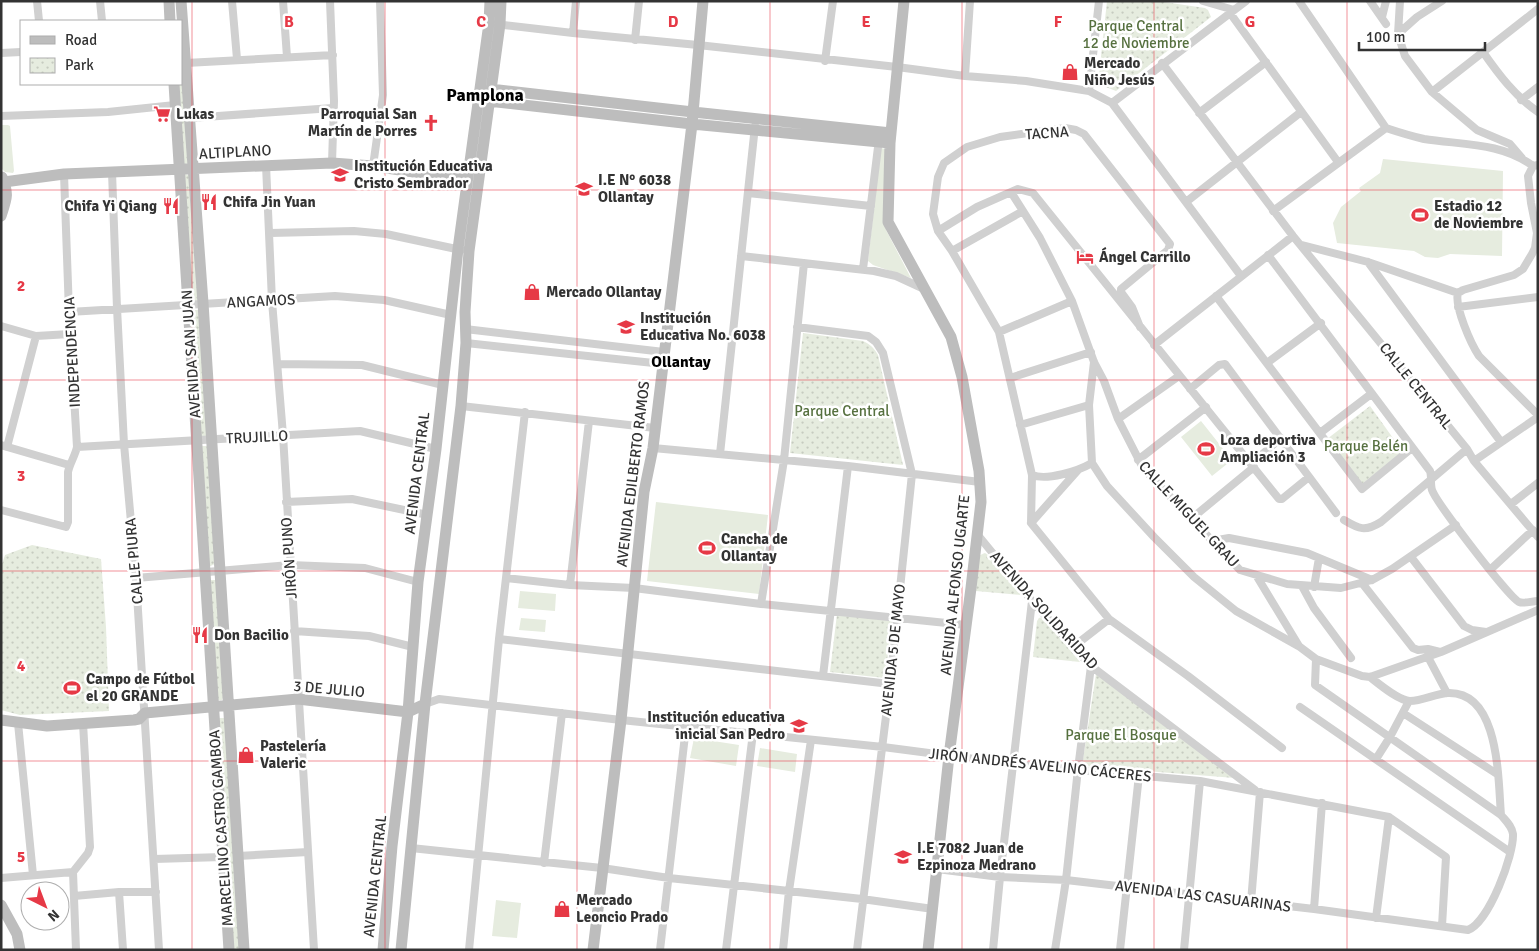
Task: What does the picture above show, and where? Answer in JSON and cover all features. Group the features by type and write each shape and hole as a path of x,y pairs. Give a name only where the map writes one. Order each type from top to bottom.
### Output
{"main road":[{"path":"169,1 170,20"},
{"name":"AVENIDA SAN JUAN","path":"182,1 183,40 194,170 228,705"},
{"name":"AVENIDA CENTRAL","path":"383,950 392,846 408,712 418,582 436,449 450,315 490,89 494,23 490,1"},
{"name":"AVENIDA CENTRAL","path":"401,950 426,704 461,406 466,343 463,250 467,180 494,23 501,1"},
{"name":"AVENIDA EDILBERTO RAMOS","path":"593,950 621,720 644,492 653,448 692,118 703,1"},
{"name":"AVENIDA ALFONSO UGARTE","path":"904,1 897,67 885,137 888,222 922,288 951,337 962,377 980,482 981,502 949,756 928,950"},
{"name":"AVENIDA SAN JUAN","path":"174,85 214,707"},
{"path":"490,89 598,107 885,137"},
{"path":"488,101 598,107"},
{"name":"ALTIPLANO","path":"2,181 64,174 332,163 372,166 467,180"},
{"path":"1,216 7,192 2,181"},
{"name":"3 DE JULIO","path":"1,720 47,726 134,720 139,719 145,713 298,699 408,712"},
{"path":"408,712 426,704"},
{"name":"MARCELINO CASTRO GAMBOA","path":"228,705 244,950"},
{"name":"MARCELINO CASTRO GAMBOA","path":"214,707 229,950"},
{"path":"1,905 5,918 17,934 20,950"}],"street":[{"path":"37,1 39,20"},
{"path":"100,1 102,20"},
{"path":"232,1 237,59"},
{"path":"284,1 287,57"},
{"path":"330,1 333,55 332,163"},
{"path":"372,166 383,95 380,1"},
{"path":"573,34 576,1"},
{"path":"636,40 639,1"},
{"path":"825,61 833,1"},
{"path":"965,76 970,1"},
{"path":"1088,91 1099,1"},
{"path":"1112,103 1162,63 1246,1"},
{"path":"1299,1 1386,128 1423,138 1484,145 1522,158 1535,166 1528,176 1531,203 1538,232 1535,248 1523,269 1514,275 1458,293 1368,262 1302,245"},
{"path":"1370,1 1384,21 1386,1"},
{"path":"1400,1 1398,34 1405,56 1432,92 1478,130 1510,144 1522,158"},
{"path":"1398,34 1416,17 1442,1"},
{"path":"1209,2 1232,12 1338,162"},
{"path":"1432,92 1538,9"},
{"path":"494,23 573,34 698,45 825,61 1026,81 1088,91 1112,103 1241,276"},
{"path":"1,53 20,52"},
{"path":"1483,52 1521,100 1538,112"},
{"path":"186,63 333,55"},
{"path":"1199,114 1266,62"},
{"name":"CALLE CENTRAL","path":"1162,63 1273,211 1535,534"},
{"path":"1521,100 1538,87"},
{"path":"1,116 108,112 175,106"},
{"path":"190,118 333,108"},
{"path":"1186,202 1302,112"},
{"path":"720,454 755,124"},
{"name":"TACNA","path":"938,231 933,214 938,177 944,163 967,147 1000,137 1065,128 1076,130 1084,134 1089,140 1170,244 1170,248 1121,289 1121,292 1132,307 1140,327"},
{"path":"1273,211 1386,128"},
{"path":"864,269 871,206 885,137"},
{"name":"JIRÓN PUNO","path":"266,165 272,301 283,435 314,950"},
{"name":"CALLE PIURA","path":"112,172 124,444 136,578 159,950"},
{"name":"INDEPENDENCIA","path":"1,510 66,527 68,517 67,480 69,465 76,453 77,447 70,334 64,174"},
{"path":"1282,748 1188,676 1109,619 1031,523 1032,475 999,332 952,251 938,231 977,207 1018,189 1033,192 1280,500 1309,477"},
{"name":"CALLE MIGUEL GRAU","path":"1011,192 1040,238 1072,301 1094,362 1138,460 1143,468 1240,570 1287,584 1302,586 1341,588 1362,584 1411,557 1456,526"},
{"path":"748,193 871,206"},
{"path":"952,251 1023,211"},
{"path":"270,233 354,231 386,234 463,250"},
{"path":"1154,345 1293,236"},
{"path":"1268,255 1321,323 1371,394 1430,471 1432,490 1456,526 1490,570 1513,599 1520,603 1538,601"},
{"path":"741,256 864,269 896,276 922,288"},
{"path":"1368,262 1501,442"},
{"path":"761,604 784,460 804,263"},
{"path":"1458,293 1458,307 1479,356 1538,416 1474,461"},
{"name":"ANGAMOS","path":"69,312 335,296 384,300 450,315"},
{"path":"1216,296 1362,488 1412,448"},
{"path":"1458,307 1538,297"},
{"path":"999,332 1072,301"},
{"path":"1268,363 1321,323"},
{"path":"1,326 36,336 70,334"},
{"name":"AVENIDA 5 DE MAYO","path":"797,327 868,336 876,342 883,353 912,474 883,747 862,899 857,950"},
{"path":"465,329 664,352"},
{"path":"36,336 4,446 69,465"},
{"path":"466,343 663,364"},
{"path":"1010,378 1091,352"},
{"path":"1094,362 1089,406 1092,463 1107,486 1194,576 1236,611 1300,647 1316,659 1362,676 1370,677 1442,652 1537,611"},
{"path":"278,364 362,365 443,386"},
{"path":"1190,389 1219,365 1225,364 1336,513"},
{"path":"1118,418 1179,376"},
{"path":"1320,433 1371,394"},
{"path":"461,406 655,428"},
{"path":"1020,425 1089,406"},
{"path":"1138,460 1206,407"},
{"path":"469,950 499,639 525,412"},
{"path":"570,584 589,421"},
{"name":"TRUJILLO","path":"77,447 360,431 436,449"},
{"path":"1191,519 1253,466 1281,438"},
{"path":"653,448 848,466 980,482"},
{"path":"1344,520 1356,527 1366,529 1381,522 1467,449"},
{"path":"1032,475 1039,478 1078,470 1092,463"},
{"path":"823,676 848,466"},
{"path":"1031,523 1078,470"},
{"path":"1511,504 1538,483"},
{"path":"286,502 352,499 428,515"},
{"name":"AVENIDA SOLIDARIDAD","path":"977,534 1032,602 1091,666 1259,792"},
{"path":"1490,570 1535,534"},
{"path":"1212,541 1229,538 1307,552 1372,580"},
{"path":"1411,557 1464,626 1472,630 1488,633"},
{"path":"1314,587 1319,558"},
{"path":"136,578 204,574 290,565 364,568 418,582"},
{"path":"1256,575 1300,647"},
{"path":"506,578 634,588 966,626"},
{"path":"1362,584 1414,648 1442,652"},
{"path":"1302,586 1314,608 1351,658"},
{"path":"993,950 1032,602"},
{"path":"1073,647 1109,619"},
{"path":"294,631 369,636 413,647"},
{"path":"499,639 890,684"},
{"path":"1428,657 1447,693"},
{"path":"1300,707 1510,852 1513,833 1511,827 1501,815 1315,685 1316,659"},
{"path":"1055,950 1066,880 1091,666"},
{"path":"1370,677 1394,694 1408,701 1447,693 1461,695 1474,703 1484,714 1493,740 1501,815"},
{"name":"JIRÓN ANDRÉS AVELINO CÁCERES","path":"426,704 439,699 883,747 1013,764 1200,781 1389,817 1445,856 1442,926"},
{"path":"1376,759 1403,714 1408,701"},
{"path":"544,863 562,713"},
{"path":"1403,714 1497,774"},
{"path":"18,723 33,875"},
{"path":"76,950 73,872 88,853 90,847 83,723"},
{"path":"660,950 686,727"},
{"path":"726,950 752,733"},
{"path":"783,950 789,891 811,740"},
{"path":"1120,950 1139,775"},
{"path":"1184,950 1200,781"},
{"path":"1251,902 1259,792"},
{"path":"1314,909 1322,803"},
{"path":"1376,918 1389,817"},
{"path":"411,848 602,868 669,878 862,899 933,909"},
{"path":"238,856 308,852"},
{"name":"AVENIDA LAS CASUARINAS","path":"937,869 1000,877 1066,880 1314,909 1468,930 1475,926 1490,907 1504,873 1510,852"},
{"path":"154,859 223,856"},
{"path":"1,878 73,872"},
{"path":"74,896 119,892 156,892"},
{"path":"119,892 122,950"}],"green space":[{"name":"Parque Central 12 de Noviembre","path":"1107,1 1157,1 1205,8 1211,17 1116,91 1098,84"},
{"path":"182,82 189,163 182,165 175,85 182,85"},
{"path":"1,125 10,126 13,173 5,172 1,168"},
{"path":"881,148 886,149 884,214 886,230 911,278 873,265 868,261"},
{"name":"Estadio 12 de Noviembre","path":"1383,159 1503,171 1502,256 1450,254 1438,258 1425,257 1414,251 1337,243 1333,223 1341,207 1361,191 1359,188 1380,173"},
{"path":"183,174 189,175 198,299 196,302 191,301"},
{"path":"193,310 199,310 208,437 200,437"},
{"name":"Parque Central","path":"803,333 863,341 875,350 878,355 903,465 790,453"},
{"name":"Parque Belén","path":"1370,406 1403,452 1362,484 1327,439"},
{"name":"Loza deportiva Ampliación 3","path":"1201,421 1232,460 1212,476 1181,437"},
{"path":"202,446 208,446 215,564 208,567"},
{"name":"Cancha de Ollantay","path":"656,502 768,515 759,594 647,581"},
{"path":"32,545 101,559 109,711 20,715 1,710 1,567 5,555"},
{"path":"985,553 991,557 1021,595 976,591 978,556"},
{"path":"210,580 216,580 224,695 222,700 216,700"},
{"path":"520,591 556,594 555,611 518,608"},
{"path":"837,614 892,620 885,678 830,672"},
{"path":"1042,617 1080,662 1033,657 1037,621"},
{"path":"521,618 546,620 545,632 519,630"},
{"name":"Parque El Bosque","path":"1096,674 1235,778 1082,766"},
{"path":"219,718 225,718 241,950 231,950"},
{"path":"694,738 739,745 736,766 690,758"},
{"path":"760,748 797,754 795,772 757,766"},
{"path":"496,900 521,903 517,938 492,936"}],"place":[{"name":"Mercado Niño Jesús","path":"1070,72"},
{"name":"Lukas","path":"162,114"},
{"name":"Parroquial San Martín de Porres","path":"431,123"},
{"name":"Institución Educativa Cristo Sembrador","path":"340,175"},
{"name":"I.E N° 6038 Ollantay","path":"584,189"},
{"name":"Chifa Jin Yuan","path":"209,202"},
{"name":"Chifa Yi Qiang","path":"171,206"},
{"name":"Estadio 12 de Noviembre","path":"1420,215"},
{"name":"Ángel Carrillo","path":"1085,257"},
{"name":"Mercado Ollantay","path":"532,292"},
{"name":"Institución Educativa No. 6038","path":"626,327"},
{"name":"Loza deportiva Ampliación 3","path":"1206,449"},
{"name":"Cancha de Ollantay","path":"707,548"},
{"name":"Don Bacilio","path":"200,635"},
{"name":"Campo de Fútbol el 20 GRANDE","path":"72,688"},
{"name":"Institución educativa inicial San Pedro","path":"799,726"},
{"name":"Pastelería Valeric","path":"246,755"},
{"name":"I.E 7082 Juan de Ezpinoza Medrano","path":"903,857"},
{"name":"Mercado Leoncio Prado","path":"562,909"}],"district":[{"name":"Pamplona","path":"485,95"},
{"name":"Ollantay","path":"681,362"}]}
